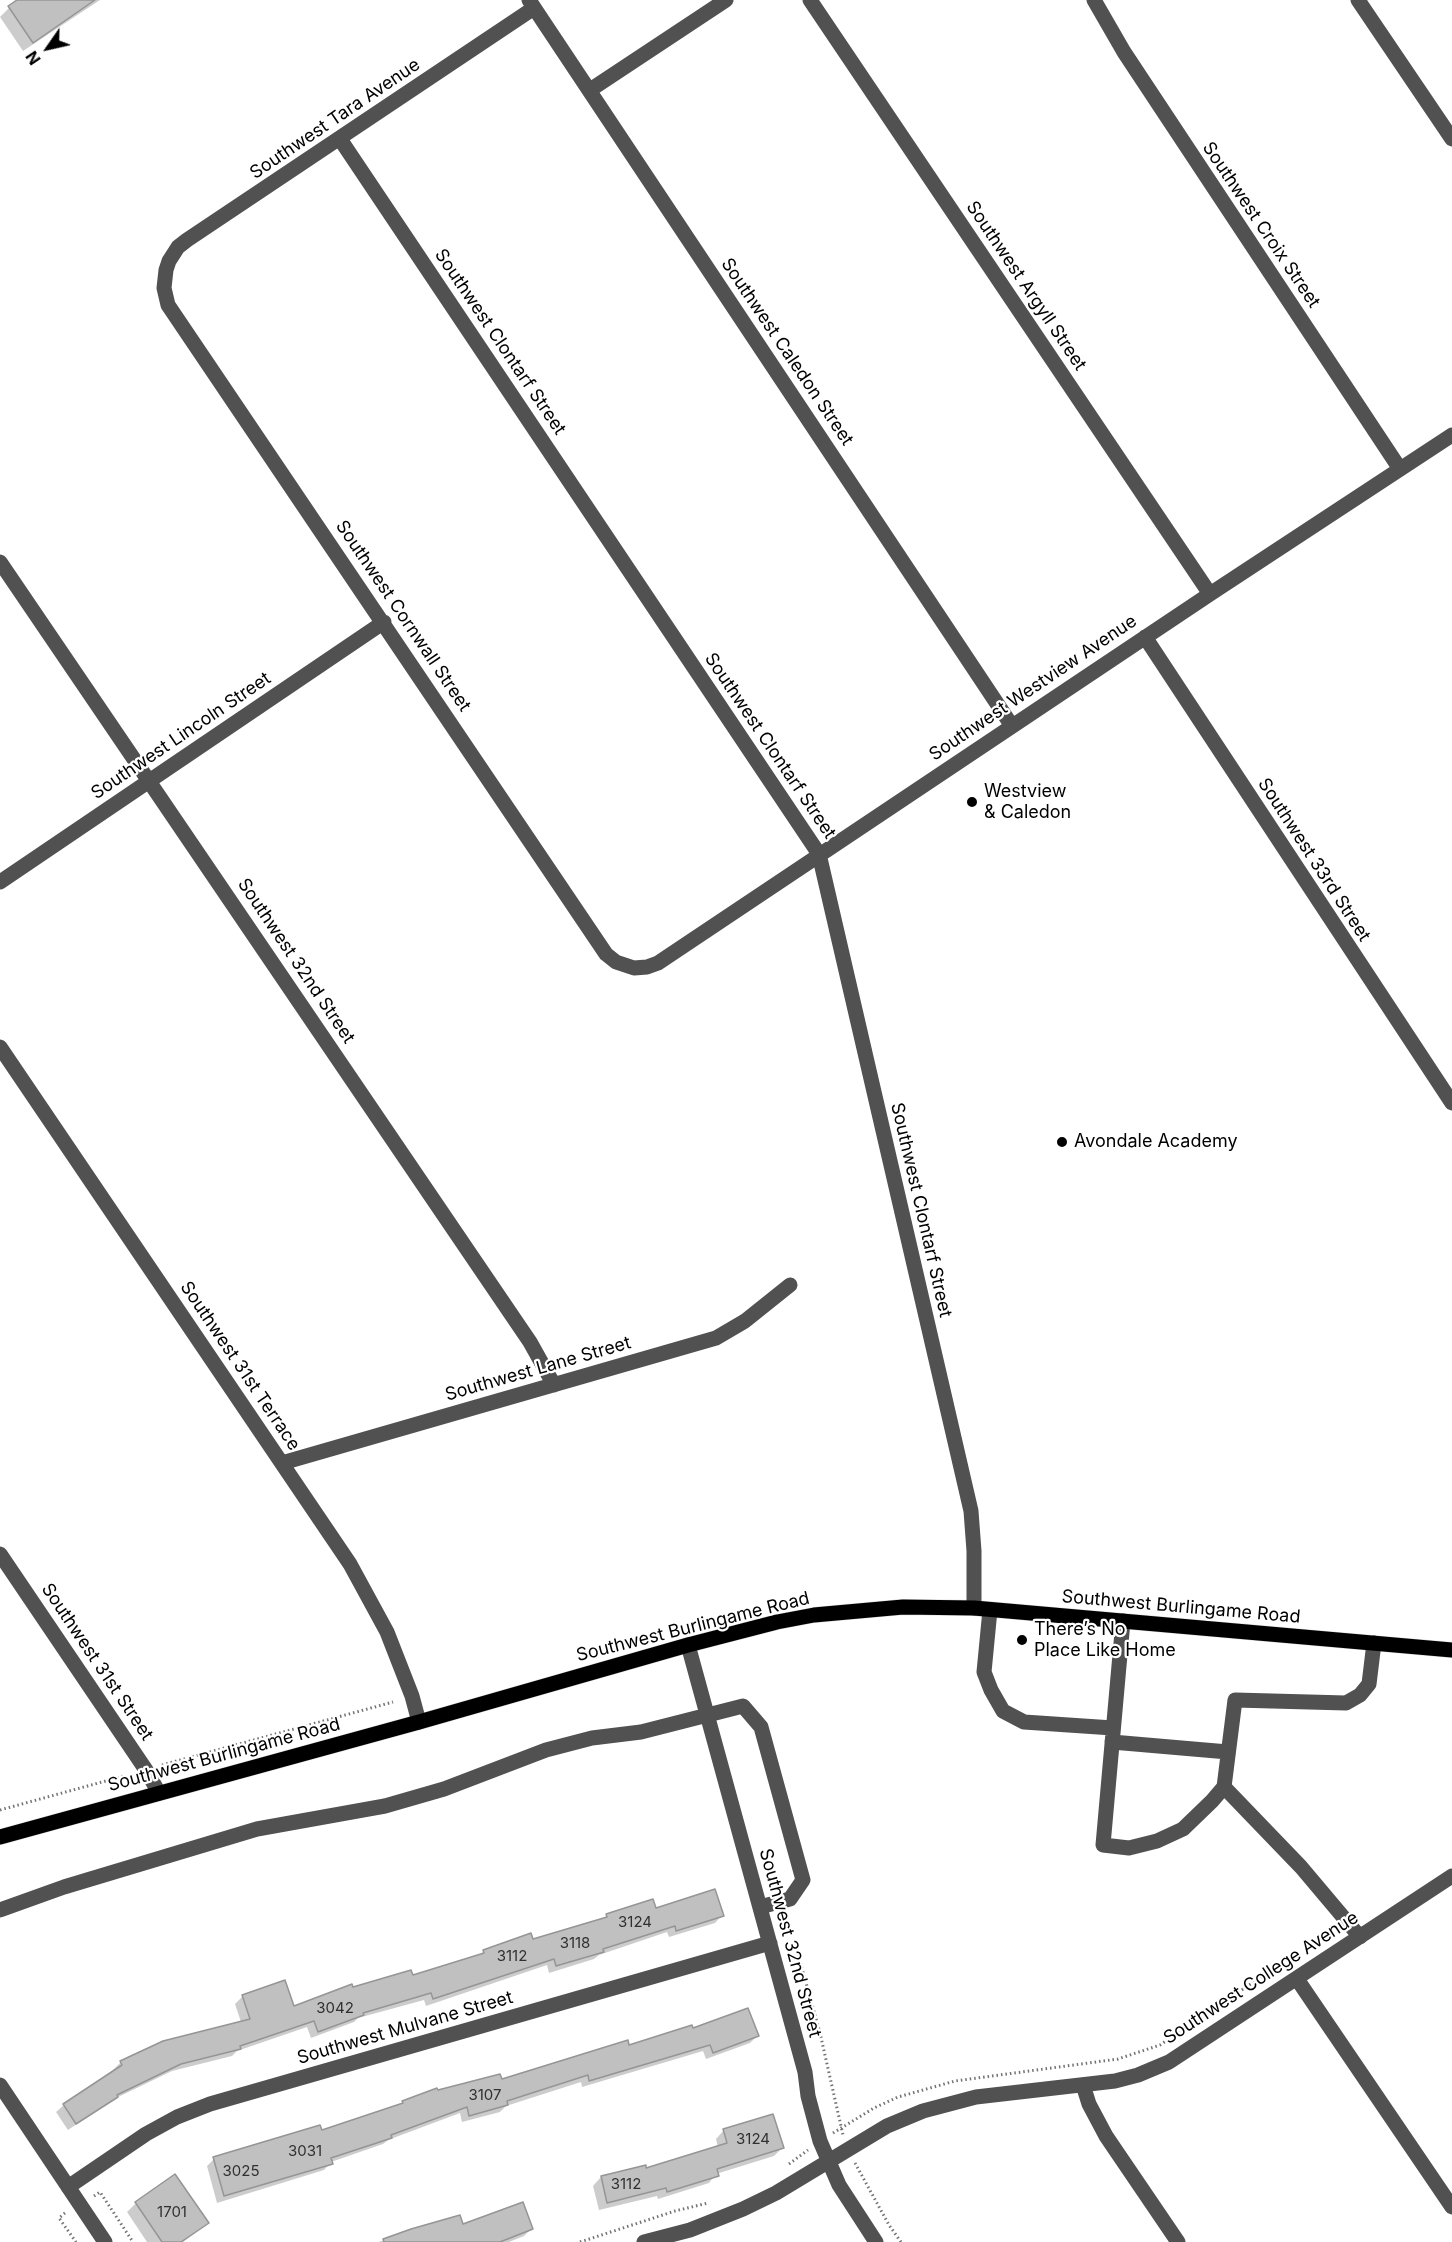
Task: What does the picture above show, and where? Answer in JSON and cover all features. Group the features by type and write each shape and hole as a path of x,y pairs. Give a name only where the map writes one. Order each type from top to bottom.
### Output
{"main road":[{"name":"Southwest Burlingame Road","path":"0,1837 419,1722 688,1645 814,1615 903,1607 982,1609 1452,1650"}],"street":[{"path":"590,90 726,0"},
{"name":"Southwest Argyll Street","path":"810,0 1210,594"},
{"name":"Southwest Croix Street","path":"1094,0 1124,52 1400,469"},
{"path":"1358,0 1452,139"},
{"name":"Southwest Caledon Street","path":"532,4 1012,726"},
{"name":"Southwest Tara Avenue","path":"166,270 178,247 187,240 340,139 532,4"},
{"name":"Southwest Clontarf Street","path":"340,139 819,854 971,1511 982,1609 984,1672 990,1690 1004,1711 1024,1722 1228,1752"},
{"name":"Southwest Cornwall Street","path":"166,270 164,288 168,305 606,954 616,962 634,968"},
{"name":"Southwest Westview Avenue","path":"634,968 658,963 1452,435"},
{"name":"Southwest 32nd Street","path":"0,562 530,1342 554,1385"},
{"name":"Southwest Lincoln Street","path":"0,882 384,622"},
{"name":"Southwest 33rd Street","path":"1145,637 1452,1103"},
{"name":"Southwest 31st Terrace","path":"0,1047 350,1564 374,1604 405,1676 419,1722"},
{"name":"Southwest Lane Street","path":"282,1463 716,1338 773,1301 790,1285"},
{"name":"Southwest 31st Street","path":"0,1554 146,1770 159,1793"},
{"path":"1123,1621 1103,1845 1129,1848 1157,1841 1183,1829 1224,1787 1235,1700 1346,1703 1360,1695 1369,1684 1374,1643"},
{"name":"Southwest 32nd Street","path":"688,1645 805,2072 814,2119 828,2162 852,2207 876,2242"},
{"path":"0,1910 64,1887 257,1829 385,1806 444,1789 546,1750 592,1738 642,1732 742,1706 761,1727 803,1880 790,1899 760,1906"},
{"path":"1224,1787 1301,1867 1360,1937"},
{"name":"Southwest College Avenue","path":"644,2242 690,2230 743,2209 776,2193 887,2126 923,2111 955,2101 1130,2077 1169,2062 1452,1876"},
{"name":"Southwest Mulvane Street","path":"68,2187 146,2134 177,2117 210,2104 770,1943"},
{"path":"1297,1979 1452,2207"},
{"path":"0,2085 105,2242"},
{"path":"1083,2085 1089,2104 1107,2136 1178,2242"}],"path":[{"path":"162,1765 393,1702"},
{"path":"0,1810 124,1776"},
{"path":"798,1954 820,2033 840,2129 848,2150 889,2225 901,2242"},
{"path":"59,2218 76,2242"}],"building":[{"path":"17,0 95,0 33,43 8,6"},
{"path":"715,1889 724,1916 676,1931 675,1926 603,1949 604,1952 556,1966 554,1959 433,1999 431,1993 363,2013 364,2015 318,2032 314,2021 240,2046 241,2049 181,2064 117,2095 118,2097 76,2124 63,2104 122,2065 120,2061 163,2041 250,2019 242,1995 285,1980 294,2006 352,1984 353,1987 411,1970 413,1975 484,1953 483,1950 531,1933 533,1939 607,1917 606,1914 653,1899 656,1908"},
{"path":"748,2008 759,2036 713,2053 710,2045 589,2081 588,2075 507,2101 508,2105 469,2116 467,2107 391,2135 392,2138 331,2158 333,2164 224,2196 213,2157 320,2125 322,2130 403,2103 402,2101 437,2088 438,2090 500,2074 502,2079 628,2040 629,2045 692,2025 693,2028"},
{"path":"773,2114 784,2148 717,2169 719,2176 667,2192 666,2188 607,2203 601,2176 646,2165 646,2168 727,2143 723,2129"},
{"path":"175,2174 209,2223 181,2242 162,2242 135,2202"},
{"path":"523,2202 533,2229 500,2242 384,2242 383,2239 460,2215 463,2224"}],"place":[{"name":"Westview & Caledon","path":"972,802"},
{"name":"Avondale Academy","path":"1062,1142"},
{"name":"There’s No Place Like Home","path":"1022,1640"}]}
